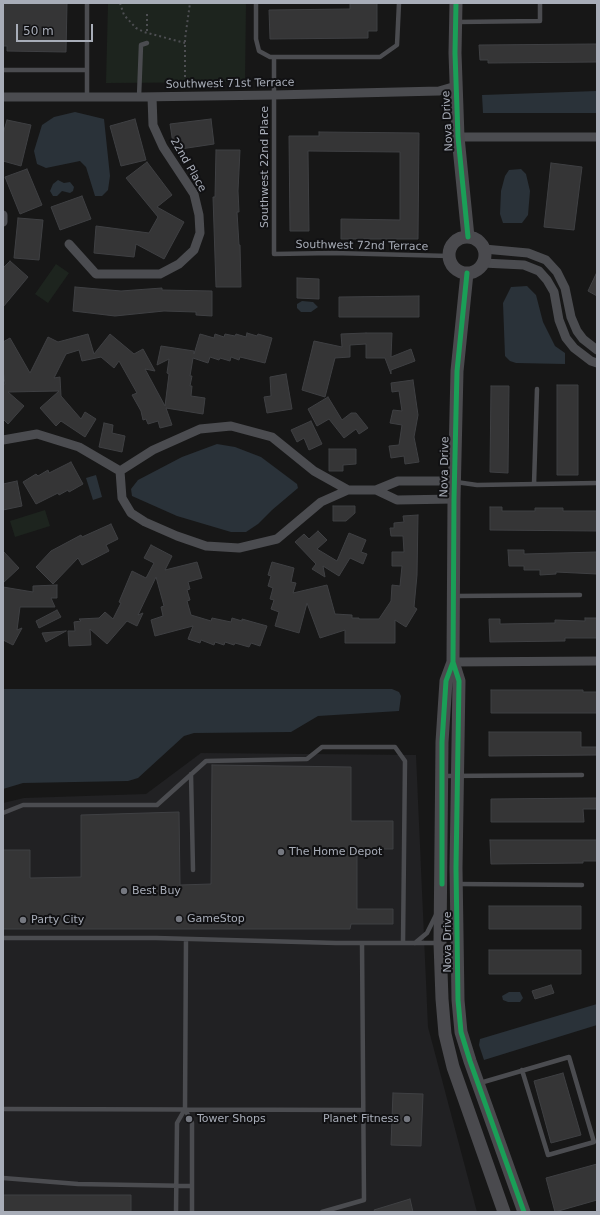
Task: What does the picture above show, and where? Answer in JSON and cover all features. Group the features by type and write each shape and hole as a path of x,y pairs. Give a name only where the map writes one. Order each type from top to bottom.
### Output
{"street":[{"name":"Nova Drive","path":"456,3 455,22 458,137 468,237"},
{"name":"Southwest 71st Terrace","path":"3,96 152,97 274,95 439,91 456,86"},
{"name":"22nd Place","path":"69,244 96,274 160,274 179,264 194,250 200,233 199,215 194,194 163,147 153,125 152,97"},
{"path":"458,137 597,137"},
{"path":"3,215 3,222"},
{"path":"468,237 478,241 484,249 483,263 477,270 467,273 462,273 453,266 449,256 449,250 456,240 468,237"},
{"path":"484,249 528,253 546,260 557,272 565,288 571,317 577,331 583,339 597,350"},
{"path":"483,263 524,265 539,271 547,280 554,292 560,320 566,338 574,348 591,361 597,363"},
{"name":"Nova Drive","path":"467,273 457,371 454,499 453,662 459,681 457,884 458,1000 461,1032 524,1212"},
{"path":"120,471 153,450 200,429 231,426 272,437 314,471 348,490"},
{"path":"3,440 37,434 79,447 120,471"},
{"path":"120,471 122,498 131,513 145,522 206,546 239,548 277,539 321,502 348,490 376,490 398,481 455,481"},
{"path":"376,490 397,500 454,499"},
{"path":"453,662 597,661"},
{"name":"Nova Drive","path":"453,662 446,681 442,776 442,884 440,943 445,1034 453,1067 504,1212"},
{"path":"442,884 457,884"},
{"path":"440,943 451,962 458,1000"}],"lane":[{"path":"87,3 87,97"},
{"path":"256,3 256,39 259,51 270,57 380,57 397,45 399,3"},
{"path":"455,22 540,21 540,3"},
{"path":"139,97 141,45 147,43"},
{"name":"Southwest 22nd Place","path":"274,57 274,254"},
{"path":"3,70 87,70"},
{"name":"Southwest 72nd Terrace","path":"274,254 333,253 449,256"},
{"path":"534,484 537,389"},
{"path":"455,481 477,485 597,484"},
{"path":"454,596 580,595"},
{"path":"3,813 23,805 157,804 206,761 307,759 322,747 394,747 405,761 403,943"},
{"path":"191,774 192,870"},
{"path":"442,776 582,775"},
{"path":"457,884 582,885"},
{"path":"415,943 427,933 441,904"},
{"path":"3,938 440,943"},
{"path":"186,939 185,1109 192,1123 192,1212"},
{"path":"322,1212 364,1200 362,943"},
{"path":"478,1083 522,1070 569,1057 594,1142 548,1155 522,1070"},
{"path":"3,1109 363,1110"},
{"path":"176,1212 177,1123 185,1109"},
{"path":"3,1178 78,1184 192,1186"}],"path":[{"path":"120,3 124,15 136,28 147,33 185,43"},
{"path":"185,96 185,43 190,3"},
{"path":"147,14 147,43"}],"shaded area":[{"path":"108,3 246,3 245,82 106,83"},
{"path":"597,91 597,113 483,113 482,95"},
{"path":"75,112 104,119 110,176 108,190 102,196 95,196 86,167 80,161 46,168 37,164 34,151 42,125 54,117"},
{"path":"521,169 526,174 530,191 528,215 522,223 503,223 500,214 501,191 505,176 509,170"},
{"path":"58,180 64,183 70,182 74,187 73,191 70,193 62,191 57,196 53,196 50,191 53,184"},
{"path":"56,264 69,273 48,303 35,294"},
{"path":"527,286 536,295 543,322 555,346 565,353 565,364 516,363 510,361 505,356 503,303 511,287"},
{"path":"302,301 313,302 318,307 311,312 301,312 297,308 297,304"},
{"path":"217,444 235,447 261,457 297,484 298,488 258,524 246,532 231,532 177,516 132,496 131,489 138,480 182,457"},
{"path":"96,475 102,497 93,500 86,478"},
{"path":"45,510 50,526 15,537 10,521"},
{"path":"3,689 392,689 399,692 401,696 399,711 318,716 291,732 194,733 184,736 138,778 128,781 23,783 3,789"},
{"name":"Tower Shops","path":"201,753 416,755 428,1027 477,1212 3,1212 3,803 24,798 146,794"},
{"path":"509,992 520,992 523,998 520,1002 508,1002 503,1000 502,996"},
{"path":"597,1004 597,1025 484,1060 479,1045 480,1039"}],"building":[{"path":"3,3 67,3 66,52 7,51 7,46 3,46"},
{"path":"350,3 377,3 377,31 368,31 368,38 270,39 269,10 350,9"},
{"path":"597,44 597,62 488,63 488,60 480,60 479,45"},
{"path":"135,119 146,160 121,166 110,126"},
{"path":"211,119 214,144 174,150 170,124"},
{"path":"7,120 31,125 21,166 3,161 3,134"},
{"path":"319,132 419,133 418,239 341,239 341,219 400,220 400,152 308,151 309,231 290,231 289,136 319,136"},
{"path":"216,150 240,150 238,191 239,212 237,212 240,245 241,287 216,287 213,197 215,197"},
{"path":"147,162 172,195 157,207 184,222 164,259 136,244 134,257 94,253 96,226 149,233 158,217 126,178"},
{"path":"551,163 582,167 574,230 544,227"},
{"path":"27,169 42,205 20,214 5,177"},
{"path":"82,196 91,219 60,230 51,207"},
{"path":"18,218 43,220 39,260 14,258"},
{"path":"10,261 28,277 3,307 3,268"},
{"path":"597,272 597,296 588,291"},
{"path":"297,278 319,279 319,299 297,298"},
{"path":"75,287 121,291 162,288 162,290 212,291 212,316 196,315 196,312 164,311 115,316 73,311"},
{"path":"419,296 419,317 339,317 339,297"},
{"path":"247,333 272,338 265,363 240,357 239,360 231,357 230,361 210,357 208,363 193,358 190,376 192,376 190,386 192,386 191,396 205,398 203,414 166,408 172,425 160,428 158,421 148,424 146,419 143,420 141,411 132,395 137,393 119,361 114,368 101,357 82,361 79,350 66,354 54,378 60,377 61,396 81,419 85,412 96,419 85,437 61,421 56,426 40,408 59,391 8,392 24,406 8,424 3,419 3,384 5,384 3,370 3,342 10,338 30,373 48,337 58,342 88,334 94,354 110,334 134,354 143,349 155,371 145,369 165,406 169,374 167,373 169,359 157,365 161,346 194,351 194,354 200,334 214,338 215,334 224,337 225,334 235,336 236,334 246,337"},
{"path":"392,333 391,357 411,349 415,361 391,370 391,374 385,358 366,358 366,344 350,345 350,357 335,358 325,397 302,390 314,341 342,347 341,334"},
{"path":"286,374 292,409 267,413 264,397 271,396 270,377"},
{"path":"413,380 418,415 414,437 419,462 405,464 404,456 391,458 389,446 399,445 402,425 390,423 393,410 402,411 399,391 392,392 391,383"},
{"path":"557,385 578,385 578,475 557,475"},
{"path":"491,386 509,386 508,473 490,472"},
{"path":"328,397 342,420 351,413 356,413 368,428 359,434 356,429 344,438 329,419 317,426 308,409"},
{"path":"311,421 322,444 309,450 304,438 297,442 291,430"},
{"path":"104,423 113,425 112,433 125,436 122,452 99,447"},
{"path":"329,449 356,449 356,464 343,465 343,471 329,471"},
{"path":"71,462 83,484 69,492 68,490 59,495 58,493 36,504 23,482 36,474 38,476 48,470 49,473"},
{"path":"17,481 22,506 3,510 3,484"},
{"path":"333,506 355,506 355,513 346,521 333,521"},
{"path":"490,507 502,507 502,511 535,511 535,508 563,508 563,511 597,511 597,531 490,530"},
{"path":"418,515 417,575 414,607 417,609 406,627 395,620 395,643 345,643 345,630 320,638 307,603 299,633 275,626 279,612 271,609 274,600 270,599 273,588 268,586 271,576 268,575 272,562 294,568 291,582 296,583 293,593 327,585 335,614 352,615 352,618 359,619 379,619 391,601 392,585 400,586 402,566 392,566 392,552 404,552 403,536 391,536 390,528 394,528 394,523 404,522 403,516"},
{"path":"111,524 118,539 106,545 109,551 82,565 78,558 53,584 36,567 51,551 81,535 82,537"},
{"path":"318,531 327,540 317,549 337,561 349,533 366,540 361,552 367,554 363,564 350,558 339,576 323,566 325,577 312,569 316,564 295,542 304,534 309,539"},
{"path":"151,545 172,556 165,570 197,562 202,578 188,582 190,589 187,590 190,600 187,601 191,615 211,621 212,618 231,622 232,618 242,621 242,619 267,626 260,646 251,643 249,647 225,642 224,645 215,642 214,645 201,640 200,643 188,639 193,626 155,636 151,620 163,616 161,607 164,606 156,577 138,615 143,613 137,626 127,621 107,644 90,629 91,645 69,646 68,631 75,631 74,622 81,621 79,619 99,618 105,612 113,619 121,603 119,602 132,571 146,578 154,563 144,558"},
{"path":"508,550 524,550 524,554 597,552 597,574 556,572 556,574 540,575 540,570 524,570 524,566 509,566"},
{"path":"3,551 19,568 3,583"},
{"path":"57,585 57,598 51,598 55,607 20,607 17,630 22,628 13,645 3,640 3,587 33,592 33,586"},
{"path":"57,610 61,617 39,628 36,621"},
{"path":"585,618 597,618 597,638 565,638 565,641 490,642 489,619 500,619 500,624 555,623 555,620 585,621"},
{"path":"66,631 46,642 42,633"},
{"path":"491,690 583,690 583,692 597,692 597,713 491,713"},
{"path":"489,732 581,732 581,747 597,747 597,755 489,756"},
{"path":"212,765 351,767 351,821 393,821 393,849 357,849 357,909 393,909 393,924 351,924 350,929 3,929 3,850 30,850 30,878 81,877 81,815 179,812 180,885 211,884"},
{"path":"597,798 597,809 583,809 584,822 491,822 491,799"},
{"path":"490,840 597,840 597,861 583,861 583,863 491,864"},
{"path":"489,906 581,906 581,929 489,929"},
{"path":"489,950 581,950 581,974 489,974"},
{"path":"551,985 554,993 535,999 532,991"},
{"path":"563,1073 581,1135 551,1143 534,1081"},
{"name":"Planet Fitness","path":"393,1093 423,1094 421,1146 391,1145"},
{"path":"597,1164 597,1200 555,1212 546,1178"},
{"path":"3,1195 131,1195 131,1212 3,1212"},
{"path":"410,1199 413,1212 375,1212 374,1210"}],"cycle path":[{"path":"456,3 455,53 458,137 468,237"},
{"path":"467,273 457,371 454,499 453,662 459,681 456,868 458,1000 461,1032 470,1061 524,1212"},
{"path":"442,884 442,742 446,681 453,662"}],"place":[{"name":"The Home Depot","path":"281,852"},
{"name":"Best Buy","path":"124,891"},
{"name":"GameStop","path":"179,919"},
{"name":"Party City","path":"23,920"},
{"name":"Tower Shops","path":"189,1119"},
{"name":"Planet Fitness","path":"407,1119"}]}
